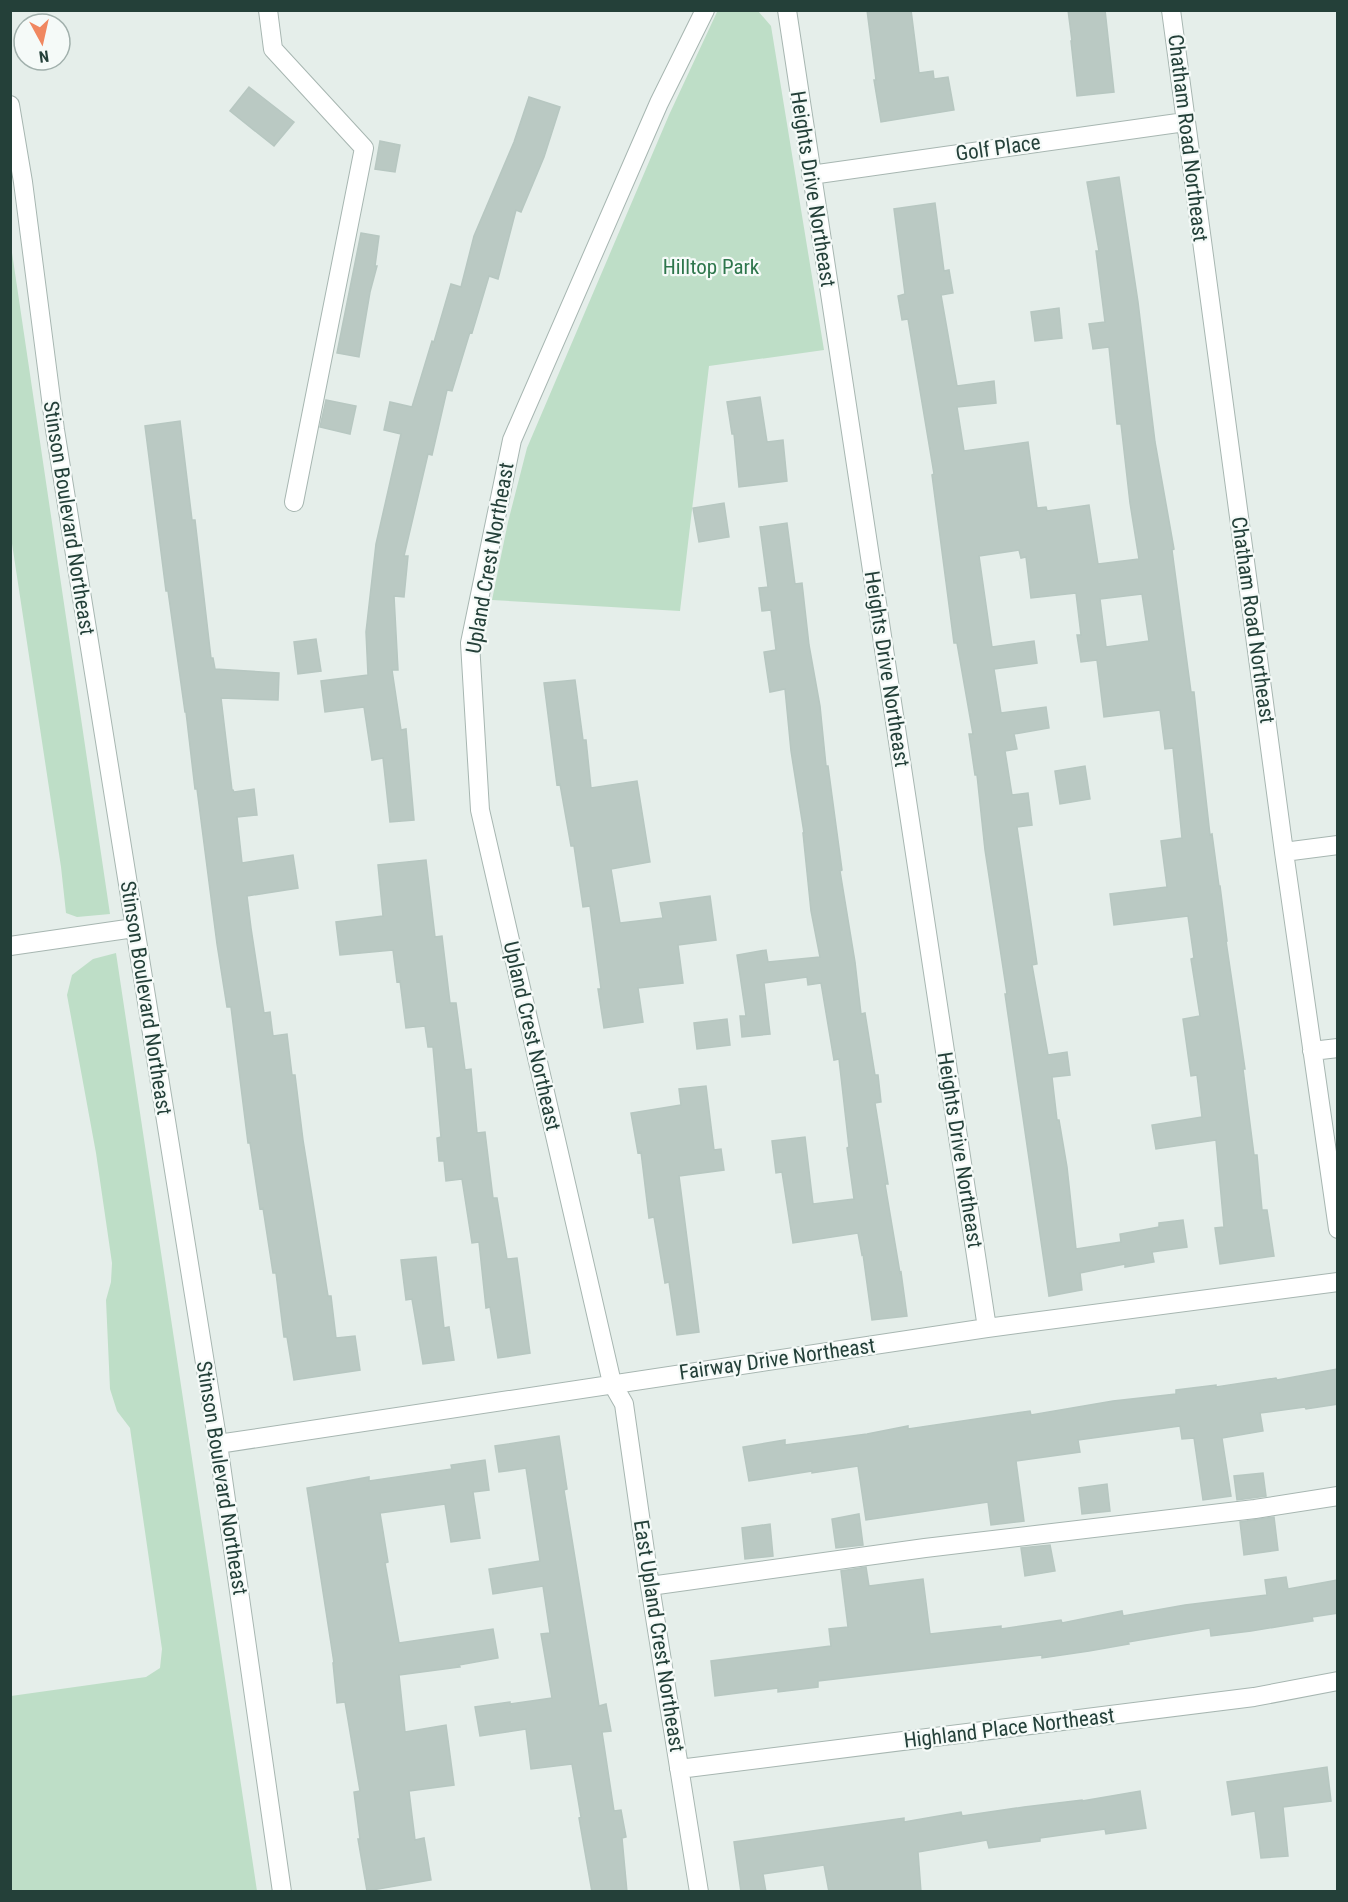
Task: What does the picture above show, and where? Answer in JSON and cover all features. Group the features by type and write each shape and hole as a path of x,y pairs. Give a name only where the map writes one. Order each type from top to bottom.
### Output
{"street":[{"path":"268,10 273,49 364,148 294,502"},
{"name":"Upland Crest Northeast","path":"612,1383 480,810 470,643 512,440 658,103 705,10"},
{"name":"Heights Drive Northeast","path":"787,10 987,1328"},
{"name":"Chatham Road Northeast","path":"1171,10 1284,852 1338,1229"},
{"name":"Stinson Boulevard Northeast","path":"10,105 23,182 55,430 218,1444 282,1892"},
{"name":"Golf Place","path":"811,175 1185,122"},
{"path":"1284,852 1338,845"},
{"path":"10,946 134,928"},
{"path":"1312,1051 1338,1048"},
{"name":"Fairway Drive Northeast","path":"218,1444 987,1328 1338,1282"},
{"name":"East Upland Crest Northeast","path":"612,1383 624,1404 650,1586 699,1892"},
{"path":"650,1586 914,1549 1255,1509 1338,1496"},
{"name":"Highland Place Northeast","path":"680,1769 1254,1697 1338,1681"}],"green space":[{"name":"Hilltop Park","path":"719,11 758,11 771,26 824,350 709,366 680,611 492,600 508,522 527,448 669,115"},
{"path":"11,246 110,914 77,917 66,913 11,537"},
{"path":"116,953 257,1891 11,1891 11,1696 146,1677 160,1668 162,1649 130,1428 117,1411 110,1389 106,1300 111,1282 112,1263 96,1153 67,995 72,975 93,959"}],"building":[{"path":"867,10 911,10 919,73 933,71 934,79 948,77 954,110 881,122"},
{"path":"1068,10 1105,10 1114,92 1077,96"},
{"path":"249,87 294,122 274,146 230,111"},
{"path":"529,97 560,107 544,157 521,212 516,210 498,279 489,276 452,391 447,390 432,455 428,454 404,556 408,556 404,597 394,596 398,670 392,670 401,730 406,729 414,820 390,822 383,758 372,760 364,707 325,712 321,681 368,675 366,632 376,544 401,434 384,430 390,402 412,407 451,284 461,287 474,236 514,142"},
{"path":"380,141 400,145 395,172 375,169"},
{"path":"1119,177 1138,302 1155,442 1174,549 1172,550 1191,692 1194,692 1210,835 1212,834 1220,886 1245,1069 1243,1069 1254,1155 1257,1155 1262,1210 1267,1210 1274,1256 1220,1264 1215,1228 1224,1227 1216,1140 1156,1149 1152,1125 1202,1117 1197,1075 1191,1076 1183,1019 1200,1016 1191,959 1194,958 1188,916 1114,925 1110,894 1167,887 1161,841 1182,838 1173,748 1165,749 1160,710 1104,717 1097,660 1081,662 1077,635 1081,635 1076,593 1031,598 1026,557 1021,558 1019,550 979,556 992,647 1034,641 1037,663 994,669 1001,713 1046,707 1049,728 1014,734 1017,749 1005,751 1012,795 1028,793 1032,825 1017,827 1037,964 1032,965 1048,1055 1067,1052 1070,1075 1052,1077 1057,1120 1059,1120 1067,1167 1076,1249 1121,1242 1120,1234 1159,1227 1159,1223 1183,1220 1187,1247 1152,1252 1154,1262 1125,1267 1125,1264 1080,1273 1082,1290 1049,1296 985,850 977,775 975,775 969,734 973,734 957,643 954,643 932,475 934,474 908,319 902,320 898,296 905,294 894,209 935,203 944,271 949,270 953,293 941,295 957,386 994,381 996,403 957,407 964,451 1028,442 1037,508 1046,507 1047,511 1089,505 1098,564 1139,559 1121,424 1117,424 1109,347 1093,349 1089,324 1105,322 1096,251 1099,251 1087,182","holes":["1142,594 1149,641 1106,647 1100,599"]},
{"path":"361,233 379,236 375,266 377,266 370,292 359,357 337,353"},
{"path":"1059,308 1062,338 1035,341 1031,312"},
{"path":"760,397 767,442 783,440 787,481 739,487 734,434 732,434 727,402"},
{"path":"326,400 356,406 350,434 320,427"},
{"path":"180,421 192,520 195,520 211,658 213,658 215,669 279,673 278,700 221,698 232,790 234,792 254,789 257,815 237,817 242,863 293,855 298,888 247,896 251,928 264,1013 270,1012 273,1036 287,1034 336,1338 355,1336 360,1370 294,1380 287,1337 284,1337 276,1273 273,1273 263,1208 260,1209 250,1143 248,1143 231,1007 227,1007 217,944 186,712 168,591 166,591 145,426"},
{"path":"724,503 729,537 699,542 693,508"},
{"path":"787,523 795,584 802,583 861,1014 865,1013 875,1075 878,1075 881,1102 875,1103 888,1184 885,1184 907,1316 872,1320 858,1233 793,1243 782,1172 776,1173 772,1141 805,1137 813,1204 854,1199 839,1059 834,1060 821,983 808,985 807,977 764,983 770,1034 742,1037 740,1016 746,1016 737,955 766,950 768,962 820,957 811,911 804,833 791,751 785,689 770,692 764,652 776,650 771,610 762,611 759,588 768,587 760,527"},
{"path":"316,639 321,671 298,674 294,642"},
{"path":"575,680 583,740 586,740 591,788 637,781 650,862 611,869 620,923 663,918 660,903 710,896 716,940 678,945 683,983 638,988 643,1022 604,1028 590,906 583,907 574,846 571,846 560,784 557,785 544,683"},
{"path":"1085,766 1090,799 1060,804 1055,771"},
{"path":"426,860 435,937 442,936 450,1003 456,1003 465,1070 471,1069 477,1133 485,1132 493,1198 497,1198 507,1259 517,1258 530,1353 498,1358 490,1307 486,1308 479,1242 472,1243 462,1179 446,1181 444,1161 439,1161 437,1138 441,1137 433,1047 428,1047 425,1026 406,1028 400,981 397,982 393,950 340,955 336,922 383,916 378,865"},
{"path":"727,1019 730,1045 697,1049 694,1023"},
{"path":"706,1086 714,1150 721,1149 724,1170 679,1176 699,1332 677,1335 669,1282 665,1283 654,1217 649,1218 641,1152 638,1153 631,1113 681,1105 679,1089"},
{"path":"436,1257 444,1328 449,1327 454,1360 423,1364 412,1299 406,1300 401,1260"},
{"path":"1338,1369 1338,1404 1260,1413 1263,1431 1222,1438 1231,1496 1203,1500 1194,1438 1182,1439 1180,1426 1078,1440 1080,1452 1016,1461 1024,1521 991,1525 988,1502 866,1520 858,1466 749,1481 743,1447 785,1440 785,1445 908,1426 908,1429 1030,1411 1031,1415 1113,1401 1176,1394 1176,1390 1276,1378 1277,1380"},
{"path":"559,1436 567,1489 564,1490 599,1706 606,1704 611,1731 602,1732 614,1811 621,1810 626,1837 622,1838 627,1892 592,1892 572,1764 531,1769 526,1729 480,1736 475,1707 552,1698 541,1634 550,1633 543,1586 493,1594 489,1569 540,1561 526,1468 499,1472 495,1446"},
{"path":"485,1460 489,1490 473,1492 480,1538 451,1542 445,1504 380,1513 388,1562 385,1563 399,1643 493,1629 498,1658 459,1665 460,1667 399,1675 405,1732 446,1725 454,1785 409,1791 415,1840 424,1838 431,1880 367,1891 358,1839 360,1839 354,1792 360,1791 345,1702 337,1703 334,1663 307,1488 369,1477 369,1481 452,1469 451,1465"},
{"path":"1263,1473 1266,1496 1237,1500 1234,1476"},
{"path":"1107,1484 1110,1511 1082,1514 1079,1488"},
{"path":"859,1514 863,1545 836,1548 832,1519"},
{"path":"1274,1517 1278,1550 1244,1555 1240,1522"},
{"path":"770,1524 773,1556 745,1559 742,1528"},
{"path":"1050,1545 1055,1571 1025,1576 1021,1548"},
{"path":"866,1567 869,1586 923,1579 930,1634 1001,1626 1001,1629 1061,1620 1062,1623 1122,1611 1123,1616 1185,1605 1267,1595 1265,1580 1286,1577 1288,1589 1338,1580 1338,1613 1312,1617 1313,1621 1251,1631 1211,1636 1210,1628 1042,1658 1042,1655 818,1681 818,1687 778,1692 778,1688 715,1696 711,1661 831,1646 829,1629 848,1627 841,1571"},
{"path":"1327,1767 1331,1801 1283,1807 1288,1856 1261,1858 1255,1811 1232,1815 1227,1782"},
{"path":"1140,1791 1146,1828 1106,1834 1105,1829 989,1848 987,1840 918,1852 921,1892 829,1892 824,1865 763,1874 766,1892 741,1892 734,1842 904,1818 904,1822 961,1812 962,1816 1082,1801"}]}
